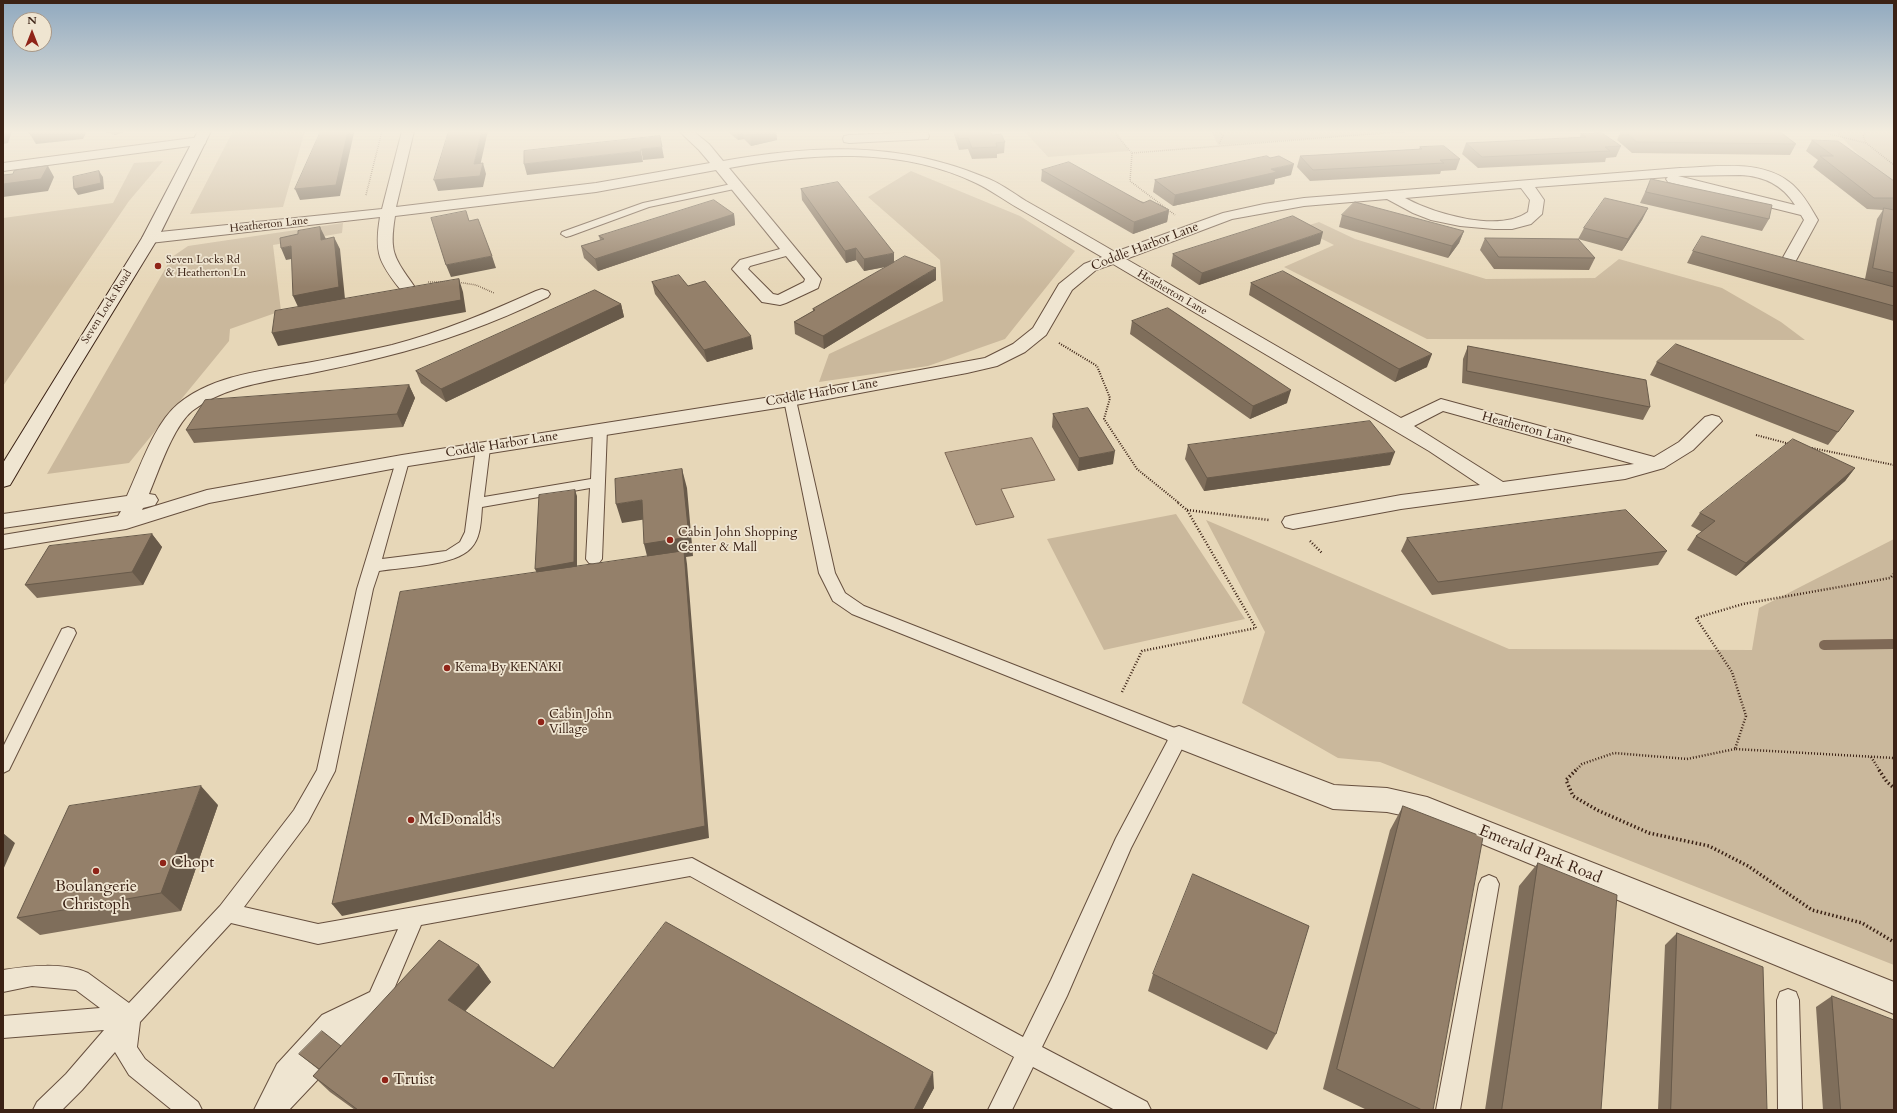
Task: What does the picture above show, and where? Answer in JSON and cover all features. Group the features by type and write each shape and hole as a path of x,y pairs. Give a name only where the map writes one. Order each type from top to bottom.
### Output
{"street":[{"name":"Seven Locks Road","path":"3,480 64,377 150,238 178,183"},
{"path":"397,183 388,212 383,244 386,256 406,286"},
{"name":"Heatherton Lane","path":"150,238 388,212 621,183"},
{"path":"733,183 788,251"},
{"name":"Heatherton Lane","path":"986,183 1436,446 1498,488"},
{"name":"Coddle Harbor Lane","path":"3,542 126,522 207,497 402,461 790,400 966,368 991,362 1006,355 1019,348 1040,331 1065,287 1090,267 1228,216 1264,208 1310,201 1538,183"},
{"name":"Coddle Harbor Lane","path":"1688,183 1807,212"},
{"name":"Coddle Harbor Lane","path":"1781,183 1799,200 1807,212"},
{"path":"1389,195 1420,212 1441,218 1466,224 1504,225 1528,219 1538,209 1538,203 1535,196 1524,184"},
{"path":"1789,261 1811,220 1807,212"},
{"path":"126,522 137,501 171,422 180,411 213,391 238,382 344,361 424,341 488,319 542,294"},
{"name":"Heatherton Lane","path":"1400,426 1441,405 1657,464"},
{"path":"1293,522 1400,502 1498,488 1625,473 1657,464 1686,446 1712,421"},
{"name":"Coddle Harbor Lane","path":"3,521 137,501 207,497"},
{"name":"Emerald Park Road","path":"1180,737 1333,798 1387,800 1427,809 1894,998"}],"lane":[{"path":"566,234 646,205 736,186"},
{"path":"790,400 827,573 839,597 858,610 1180,737 1123,844 1059,988 1000,1110"},
{"path":"594,558 600,429"},
{"path":"373,566 450,556 466,545 472,532 483,448"},
{"path":"45,1110 74,1082 130,1017 227,913 301,816 326,771 362,602 402,461"},
{"path":"476,503 597,482"},
{"path":"3,765 68,633"},
{"path":"227,913 318,934 692,867 1028,1052 1139,1110"},
{"path":"1448,1110 1489,884"},
{"path":"337,1043 378,1000 414,917"},
{"path":"3,981 32,976 80,980 130,1017"},
{"path":"266,1110 284,1072 330,1024 378,1000"},
{"path":"1788,1000 1790,1110"},
{"path":"3,1027 130,1017"},
{"path":"130,1017 125,1049 138,1067 190,1110"},
{"path":"273,1110 315,1066"}],"path":[{"path":"360,215 370,183"},
{"path":"1133,183 1194,228"},
{"path":"406,286 434,281 471,282 480,285 517,306"},
{"path":"1040,331 1097,366 1110,398 1104,419 1137,469 1186,510 1256,628 1142,651 1113,711"},
{"path":"1756,435 1796,445"},
{"path":"1811,448 1894,465"},
{"path":"1186,510 1293,522"},
{"path":"1735,749 1746,716 1732,672 1696,618 1743,604 1890,578 1894,574"},
{"path":"1894,758 1735,749 1687,759 1614,752 1582,764 1566,780 1573,796 1597,810 1649,833 1709,846 1748,866 1812,910 1862,923 1894,942"},
{"path":"1871,757 1887,782 1894,788"}],"shaded area":[{"path":"124,183 144,183 129,201 3,386 3,218 113,203"},
{"path":"206,183 290,183 283,207 190,214"},
{"path":"891,183 940,183 1020,216 1075,251 1005,339 928,366 819,382 829,354 943,301 940,260 868,197"},
{"path":"1887,183 1894,183 1894,190"},
{"path":"1319,222 1355,239 1486,279 1595,278 1619,259 1722,288 1781,322 1805,340 1427,339 1284,267 1334,245 1300,228"},
{"path":"343,223 342,233 273,245 281,311 230,329 229,341 129,463 47,474 172,257 188,246"},
{"path":"1032,438 1055,480 1001,489 1014,517 976,525 945,453"},
{"path":"1176,514 1245,619 1104,650 1047,539"},
{"path":"1206,520 1509,649 1752,650 1759,608 1894,539 1894,965 1380,762 1338,758 1242,703 1265,632"}],"building":[{"path":"73,183 101,183 101,183 74,189"},
{"path":"298,183 336,183 336,185 295,189"},
{"path":"839,183 894,253 864,259 856,248 845,251 801,189"},
{"path":"1065,183 1107,183 1143,203 1150,200 1169,210 1134,222"},
{"path":"1159,183 1228,183 1175,195"},
{"path":"1649,183 1669,183 1772,205 1769,219 1646,192"},
{"path":"1855,183 1894,183 1894,198 1874,198"},
{"path":"1605,198 1648,208 1628,239 1584,228"},
{"path":"714,200 734,214 595,259 581,246 604,239 599,236"},
{"path":"1355,202 1464,231 1452,246 1342,215"},
{"path":"1884,208 1894,210 1894,273 1873,268"},
{"path":"466,211 469,221 478,219 492,256 446,265 431,218"},
{"path":"1293,216 1323,232 1202,273 1173,254"},
{"path":"320,227 321,240 334,237 339,287 293,296 291,246 281,248 280,238 298,234 298,231"},
{"path":"1702,236 1894,287 1894,306 1693,251"},
{"path":"1485,238 1578,239 1595,258 1499,257"},
{"path":"905,256 936,268 823,336 794,322 815,310 813,309"},
{"path":"1283,271 1432,354 1399,369 1251,283"},
{"path":"679,275 688,286 705,281 751,336 704,350 652,282"},
{"path":"459,279 461,300 272,333 275,311"},
{"path":"595,290 621,304 441,389 416,371"},
{"path":"1168,308 1291,390 1253,406 1132,321"},
{"path":"1676,344 1854,411 1838,432 1657,362"},
{"path":"1468,346 1646,380 1650,407 1467,371"},
{"path":"409,385 397,414 186,430 205,400"},
{"path":"1088,408 1115,451 1079,458 1053,414"},
{"path":"1370,421 1395,452 1207,478 1188,445"},
{"path":"1793,439 1855,468 1746,563 1696,536 1715,521 1700,513"},
{"path":"682,469 689,537 644,544 642,500 616,504 615,479"},
{"path":"575,490 574,562 535,569 539,495"},
{"path":"1626,510 1667,551 1438,582 1407,538"},
{"path":"152,534 132,572 25,585 49,546"},
{"name":"Cabin John Village","path":"684,551 705,826 332,904 400,592"},
{"path":"201,786 161,893 17,918 69,806"},
{"path":"1403,806 1483,837 1433,1110 1422,1110 1337,1069"},
{"path":"1538,863 1617,895 1601,1110 1502,1110"},
{"path":"1193,874 1309,926 1276,1034 1153,974"},
{"path":"666,922 933,1072 914,1110 358,1110 313,1076 439,940 479,965 448,1000 553,1068"},
{"path":"1677,933 1763,967 1767,1110 1671,1110"},
{"path":"1832,996 1894,1020 1894,1110 1841,1110"},
{"path":"322,1031 341,1046 319,1069 299,1054"}],"waterway":[{"path":"1824,645 1894,644"}],"place":[{"name":"Seven Locks Rd & Heatherton Ln","path":"158,266"},
{"name":"Cabin John Shopping Center & Mall","path":"670,540"},
{"name":"Kema By KENAKI","path":"447,668"},
{"name":"Cabin John Village","path":"541,722"},
{"name":"McDonald's","path":"411,820"},
{"name":"Chopt","path":"163,863"},
{"name":"Boulangerie Christoph","path":"96,871"},
{"name":"Truist","path":"385,1080"}]}
